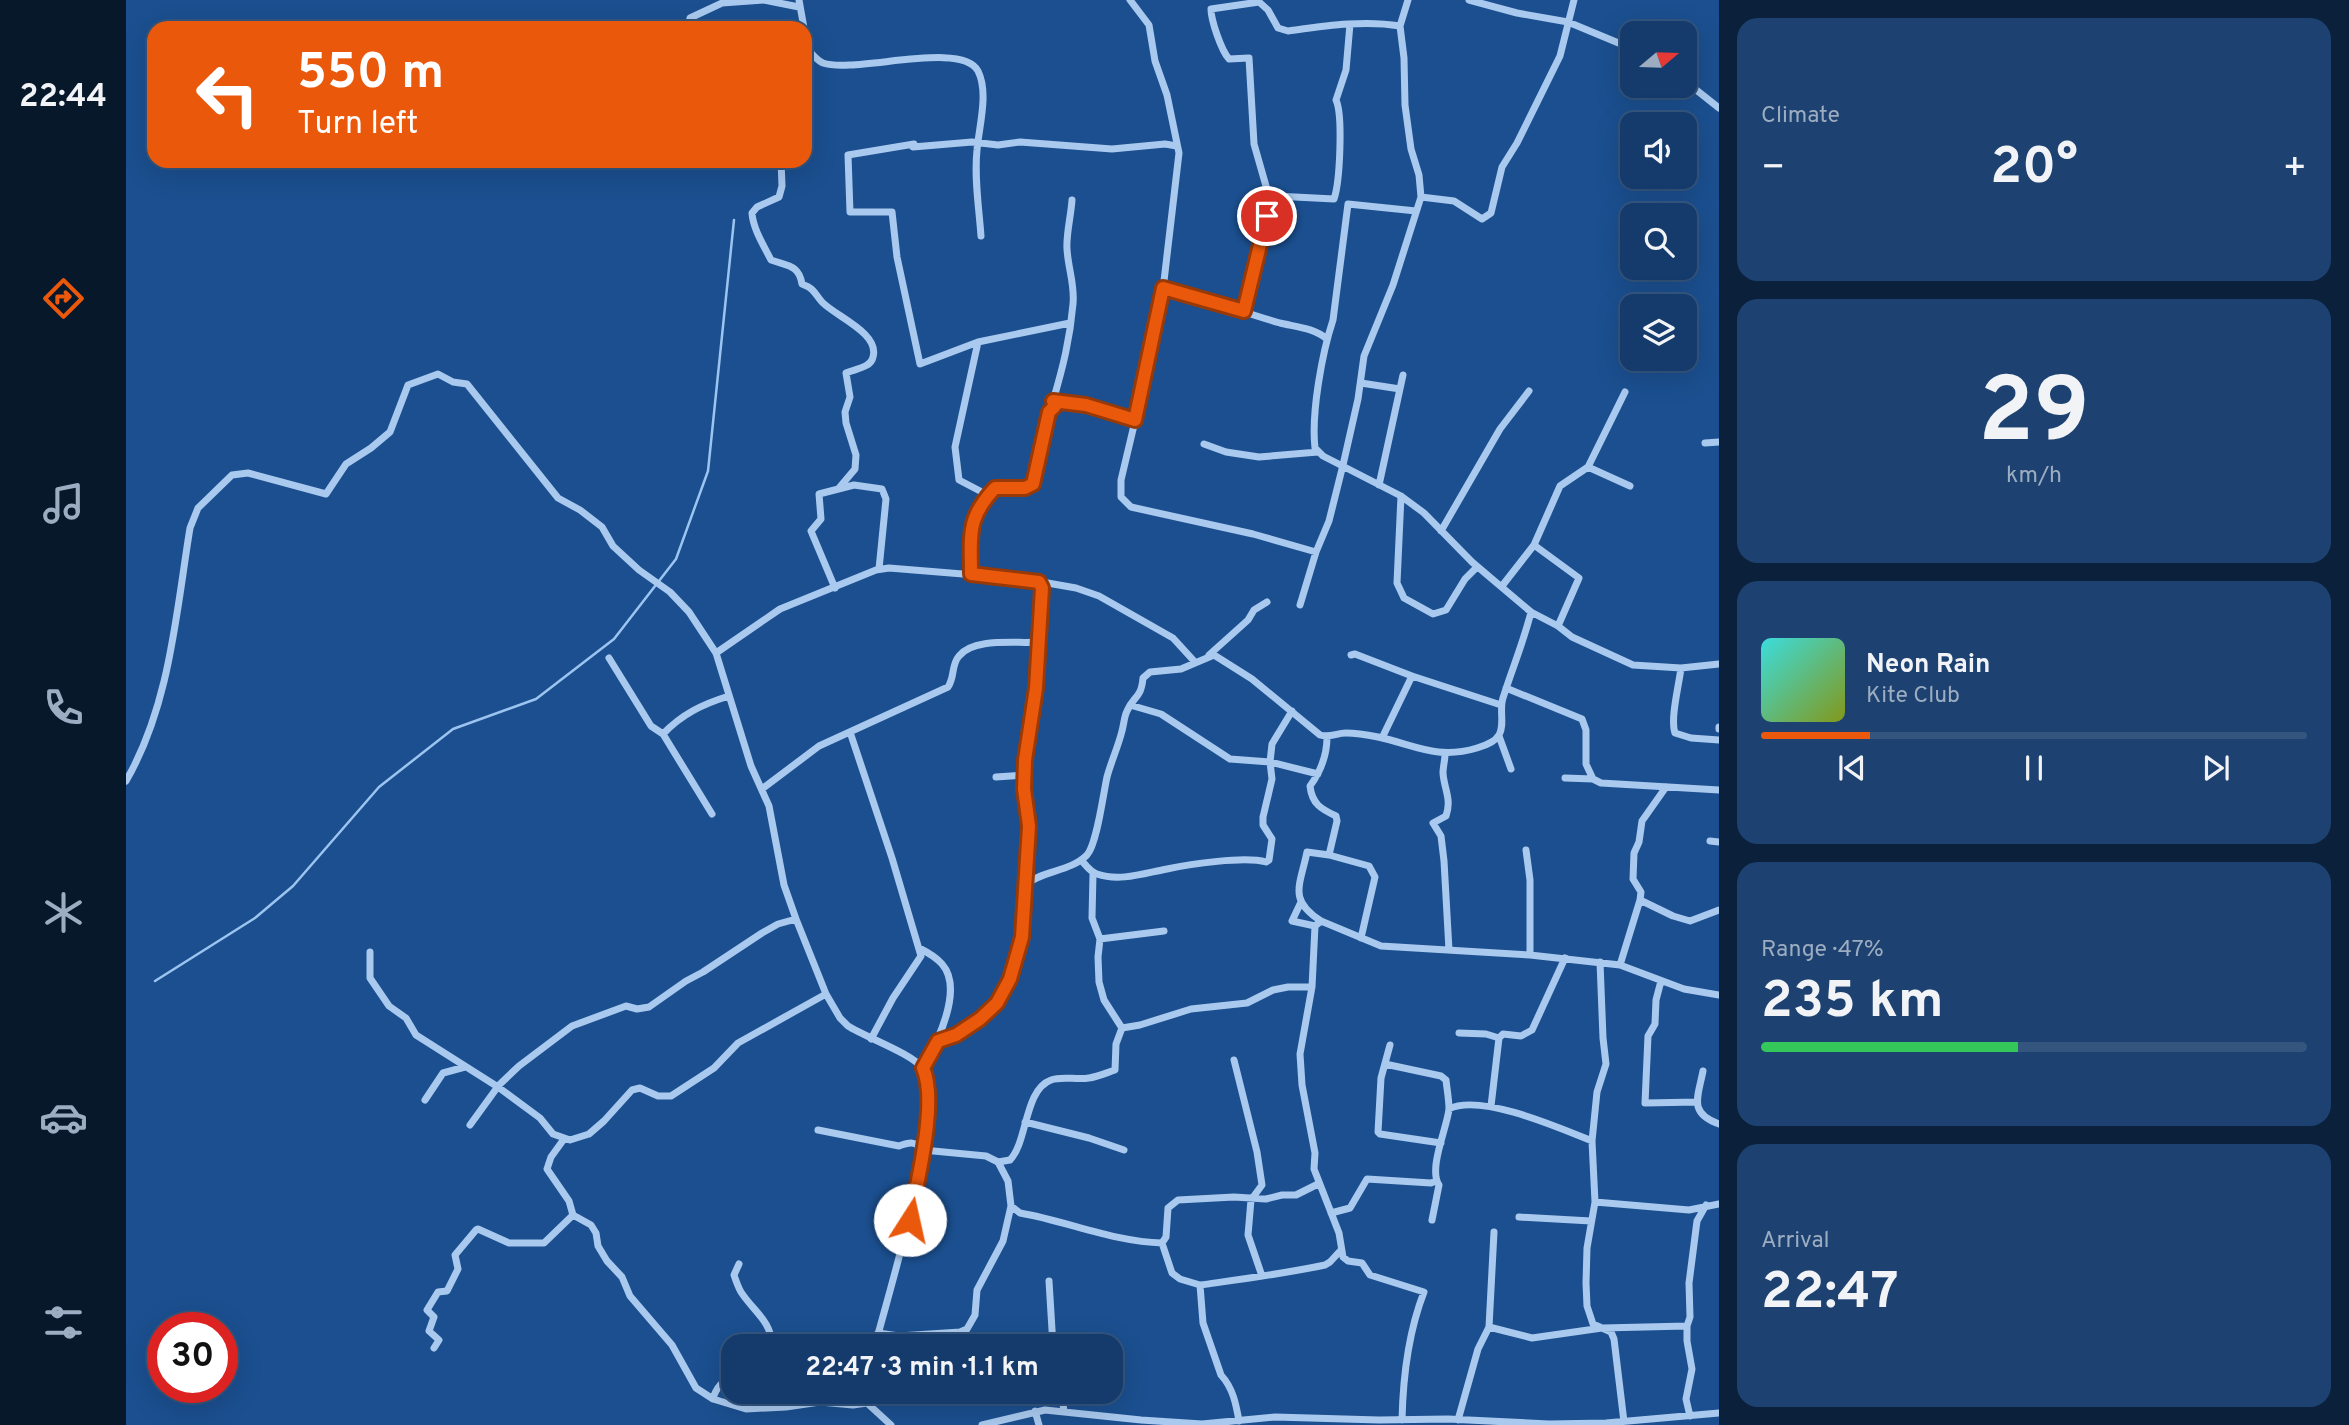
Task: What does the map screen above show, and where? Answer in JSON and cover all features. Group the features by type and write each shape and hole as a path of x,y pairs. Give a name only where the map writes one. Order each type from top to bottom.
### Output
{"street":[{"path":"1130,0 1149,25 1154,61 1167,95 1178,153 1163,288 1121,480 1121,497 1126,504 1316,552"},
{"path":"1300,605 1316,552 1329,521 1367,346 1393,285 1421,197 1419,174 1407,129 1400,26 1408,0"},
{"path":"1469,0 1517,13 1568,22 1620,44"},
{"path":"1421,197 1454,201 1482,219 1491,213 1502,167 1517,143 1559,56 1574,0"},
{"path":"689,21 690,18 722,3 764,1 799,3 803,21"},
{"path":"1272,207 1254,144 1250,58 1229,59 1224,54 1211,9 1259,2 1268,10 1278,28 1288,31 1350,24 1382,23 1400,26"},
{"path":"1244,311 1266,216 1275,195 1334,199 1340,126 1336,100 1346,70 1350,24"},
{"path":"812,57 821,63 841,65 945,57 968,61 977,68 983,85 978,143 981,236"},
{"path":"1698,91 1719,108"},
{"path":"1165,144 1175,134"},
{"path":"1070,323 978,342 920,364 897,257 892,212 850,212 848,155 914,144 913,146 952,142 998,145 1020,142 1112,149 1165,144 1177,146"},
{"path":"781,168 782,186 779,197 757,207 752,213 752,220 763,244 772,260 794,268 800,273 802,284 817,293 821,301 864,333 874,357 869,364 846,373 849,397 845,412 846,423 856,455 855,470 839,488"},
{"path":"971,574 971,526 985,499 995,488 1025,488 1033,484 1049,412 1055,406 1053,401 1070,344 1073,281 1067,248 1072,200"},
{"path":"1316,450 1318,397 1335,307 1348,204 1416,211"},
{"path":"1163,288 1302,327 1327,339"},
{"path":"978,342 955,447 959,480 980,491 985,499"},
{"path":"126,781 141,755 163,686 190,528 198,508 232,475 248,473 326,494 346,464 372,448 390,432 408,385 438,374 453,382 467,384 558,498 602,527 614,546 639,570 670,592 689,612 716,653 751,766 774,826 784,885 827,994 840,1018 848,1026 915,1060 928,1079 923,1150 910,1220 878,1333 899,1336 960,1332 967,1329 975,1315 977,1290 1003,1241 1011,1206 1008,1181 998,1162 986,1156 923,1150 910,1142 899,1146 818,1130"},
{"path":"1379,485 1403,374"},
{"path":"1360,383 1400,389"},
{"path":"1441,531 1495,437 1529,391"},
{"path":"1502,586 1534,545 1560,486 1588,467 1625,392"},
{"path":"1053,401 1086,405 1135,420"},
{"path":"1705,443 1719,442"},
{"path":"1204,444 1226,452 1259,457 1307,454 1316,450"},
{"path":"1316,450 1401,496 1424,513 1477,567 1531,612 1559,626 1572,637 1621,662 1633,665 1681,668 1719,664"},
{"path":"1588,467 1630,486"},
{"path":"835,588 811,531 821,519 819,494 854,485 882,489 885,492 883,545 879,569"},
{"path":"1401,496 1397,583 1404,598 1433,614 1446,610 1465,579 1477,567"},
{"path":"1534,545 1579,578 1559,626"},
{"path":"716,653 780,609 879,569 889,568 1056,583 1099,596 1159,633 1172,638 1194,661"},
{"path":"938,1041 956,1035 997,1003 1010,979 1022,937 1029,826 1025,775 1029,724 1036,688 1042,600 1039,582"},
{"path":"1207,656 1248,620 1252,612 1267,602"},
{"path":"1511,769 1499,736 1502,726 1501,705 1531,612"},
{"path":"762,789 819,746 948,687 952,682 954,663 963,652 1000,642 1038,642"},
{"path":"1025,643 1037,654"},
{"path":"1350,655 1355,654 1501,705"},
{"path":"1025,885 1035,876 1081,860 1090,852 1095,840 1108,775 1122,734 1124,717 1141,693 1143,678 1150,672 1181,669 1194,661 1214,655 1252,679 1327,737 1345,733 1382,738 1445,754 1485,746 1499,736"},
{"path":"609,658 652,726 663,734 712,814"},
{"path":"1681,668 1678,701 1672,724 1675,733 1692,738 1719,740"},
{"path":"1382,738 1412,676"},
{"path":"1506,688 1582,719 1587,730 1586,764 1593,779"},
{"path":"663,734 678,719 695,709 729,696"},
{"path":"1130,705 1161,714 1230,759 1270,762 1318,774"},
{"path":"1081,860 1093,874 1112,878 1171,868 1269,860 1272,839 1263,825 1272,779 1272,744 1292,712"},
{"path":"850,732 892,858 919,948 920,960 893,998 871,1039"},
{"path":"1327,737 1327,749 1318,774 1310,786 1311,797 1318,807 1336,816 1329,855"},
{"path":"1445,754 1443,774 1450,799 1449,809 1446,816 1433,823 1441,836 1449,950"},
{"path":"996,777 1025,775"},
{"path":"1565,778 1593,779 1601,783 1719,790"},
{"path":"1620,965 1640,900 1641,892 1633,879 1634,853 1639,842 1642,821 1666,787"},
{"path":"1710,841 1719,842"},
{"path":"1526,850 1530,880 1530,955"},
{"path":"1318,923 1304,910 1298,892 1307,852 1369,866 1375,877 1361,938"},
{"path":"1093,874 1092,918 1100,939 1099,982 1104,1000 1122,1028"},
{"path":"1640,900 1690,921 1719,910"},
{"path":"1301,902 1292,921 1318,923 1381,946 1600,962 1620,965 1684,989 1719,995"},
{"path":"470,1125 498,1087 519,1066 572,1026 626,1006 637,1009 649,1007 762,933 778,924 796,919"},
{"path":"1318,923 1312,987 1300,1054 1302,1085 1315,1153 1314,1169 1341,1240 1340,1250 1343,1257 1348,1261 1362,1263 1370,1275 1424,1292 1412,1325 1402,1420"},
{"path":"1100,939 1164,931"},
{"path":"919,948 941,962 948,972 951,988 938,1041 923,1068"},
{"path":"370,952 370,978 389,1006 407,1018 416,1034 498,1087 540,1118 553,1134 565,1139 578,1139 589,1134 632,1090 640,1088 658,1096 671,1096 714,1068 738,1043 827,994"},
{"path":"1491,1106 1499,1038 1503,1034 1521,1036 1532,1030 1565,958"},
{"path":"1600,962 1606,1064 1597,1091 1592,1142 1595,1202 1587,1248 1587,1306 1593,1324 1611,1332 1614,1339 1624,1422"},
{"path":"1661,981 1656,1000 1655,1024 1648,1036 1645,1103 1697,1102"},
{"path":"1122,1028 1191,1009 1247,1003 1273,990 1312,987"},
{"path":"998,1162 1010,1160 1019,1149 1025,1122 1038,1091 1044,1084 1053,1079 1091,1078 1115,1070 1116,1044 1122,1028"},
{"path":"1459,1033 1486,1034 1499,1038"},
{"path":"1390,1045 1381,1078 1378,1132 1441,1143"},
{"path":"1234,1060 1257,1152 1262,1185 1251,1200 1248,1236 1262,1276"},
{"path":"1385,1064 1444,1077 1446,1080 1449,1109 1441,1143 1436,1181 1439,1185 1432,1220"},
{"path":"425,1100 443,1073 466,1067"},
{"path":"1703,1071 1697,1102 1702,1116 1719,1124"},
{"path":"1449,1109 1458,1105 1491,1106 1567,1130 1592,1142"},
{"path":"1025,1122 1090,1138 1124,1150"},
{"path":"565,1139 551,1157 547,1169 569,1201 573,1215 591,1226 596,1233 598,1246 607,1261 622,1277 630,1296 673,1345 696,1388 721,1401"},
{"path":"1331,1213 1350,1208 1367,1179 1431,1183 1436,1181"},
{"path":"1162,1242 1166,1237 1168,1208 1178,1200 1234,1196 1251,1200 1266,1199 1296,1195 1318,1184"},
{"path":"1595,1202 1689,1210 1719,1204"},
{"path":"1690,1416 1686,1399 1692,1369 1687,1326 1690,1317 1691,1251 1698,1219 1706,1205"},
{"path":"1011,1206 1020,1213 1099,1232 1148,1242 1162,1242"},
{"path":"1689,1210 1698,1219"},
{"path":"434,1348 439,1338 429,1332 434,1317 427,1310 438,1292 447,1291 458,1269 454,1255 478,1228 509,1243 544,1242 573,1215"},
{"path":"1519,1217 1591,1221"},
{"path":"1464,1422 1460,1410 1478,1349 1489,1327 1494,1232"},
{"path":"1162,1242 1172,1273 1180,1279 1200,1285 1274,1276 1325,1265 1331,1262 1340,1250"},
{"path":"739,1264 734,1275 741,1292 772,1334"},
{"path":"1049,1281 1052,1334"},
{"path":"1200,1285 1203,1323 1221,1375 1234,1398 1239,1420"},
{"path":"1489,1327 1532,1338 1602,1328 1687,1326"},
{"path":"713,1399 721,1383"},
{"path":"730,1404 746,1409 806,1404"},
{"path":"842,1404 860,1404"},
{"path":"868,1404 891,1425"},
{"path":"1063,1404 1064,1411"},
{"path":"982,1425 1035,1411 1064,1411 1202,1424 1239,1420 1402,1420 1488,1424 1606,1424 1719,1413"},
{"path":"1035,1411 1039,1425"}],"waterway":[{"path":"155,981 255,918 293,886 379,787 453,729 536,699 614,639 676,559 708,471 734,220"}],"route":[{"path":"910,1220 923,1150 928,1098 928,1079 923,1068 938,1041 956,1035 980,1019 997,1003 1010,979 1022,937 1029,826 1024,789 1025,760 1036,688 1042,588 1039,582 1025,579 971,574 971,526 985,499 995,488 1025,488 1033,484 1049,412 1055,406 1053,401 1086,405 1135,420 1163,288 1244,311 1267,216"}]}
